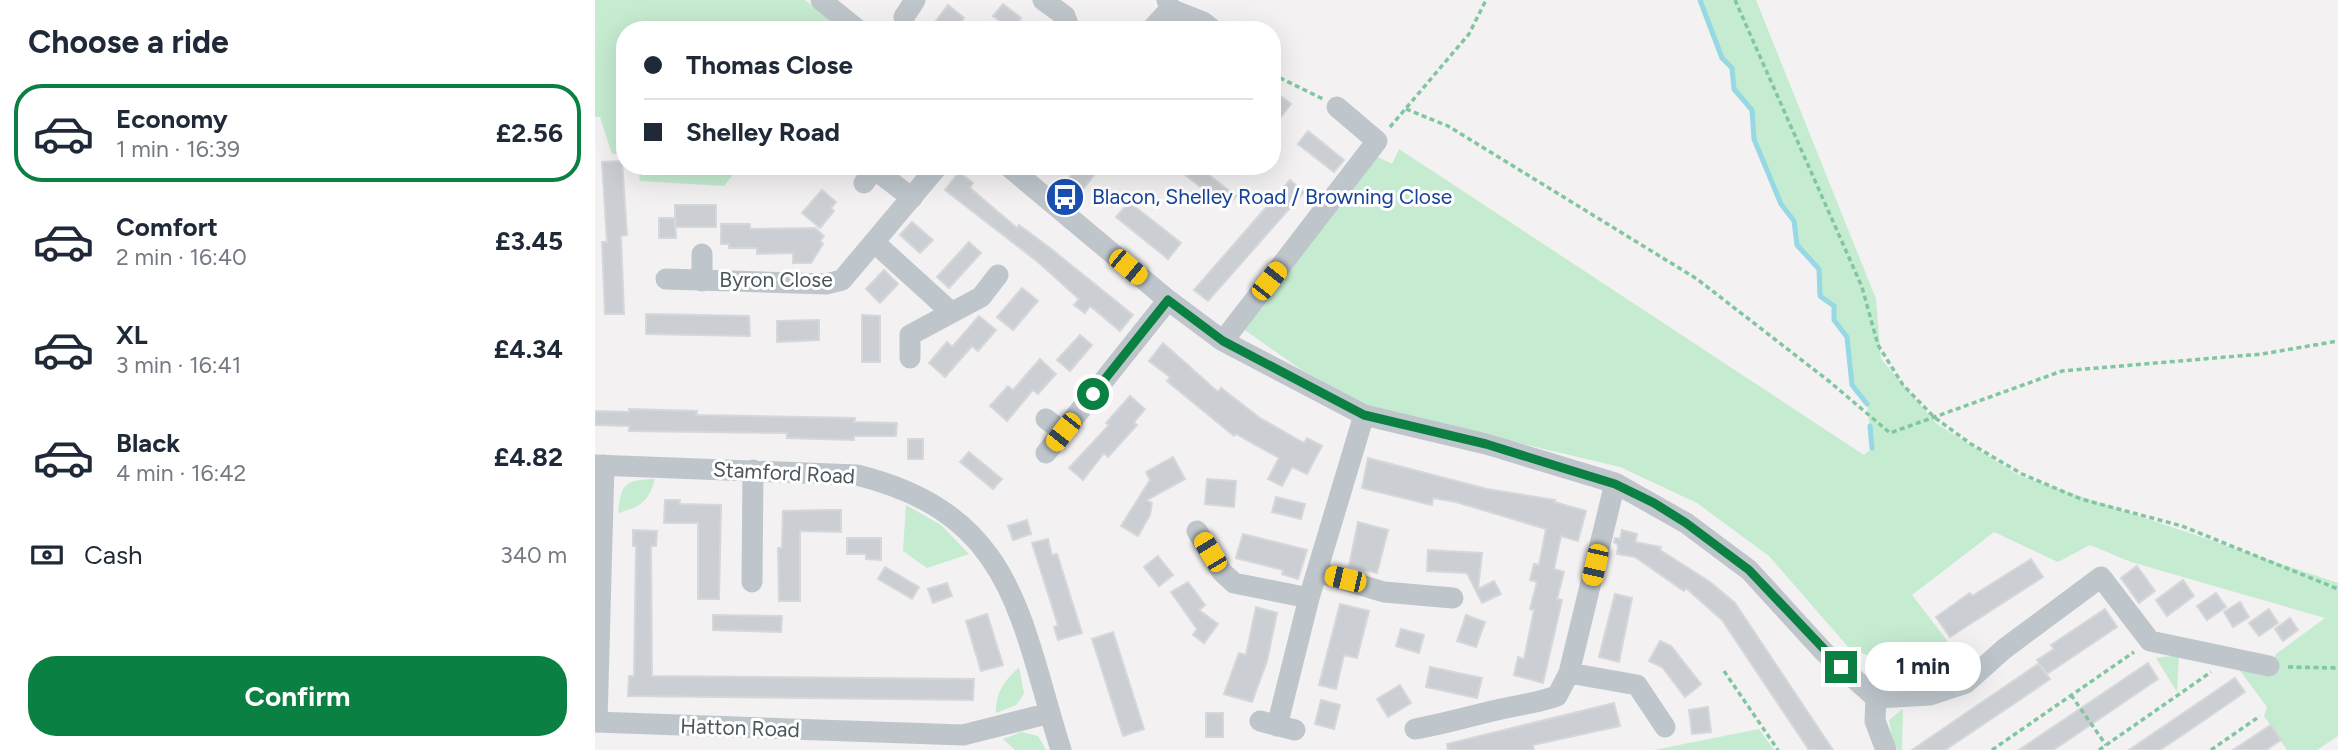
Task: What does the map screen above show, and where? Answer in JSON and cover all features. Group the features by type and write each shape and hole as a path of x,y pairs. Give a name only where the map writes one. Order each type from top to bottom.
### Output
{"street":[{"path":"821,0 847,21"},
{"path":"1044,0 1065,16 1067,21"},
{"path":"1157,21 1168,4 1201,21"},
{"path":"1223,341 1377,141 1337,107"},
{"path":"873,175 912,198"},
{"name":"Byron Close","path":"666,279 826,284 842,280 931,175"},
{"path":"1033,175 1168,300 1223,341 1364,415 1486,444 1615,484 1686,523 1749,570 1824,652 1875,698 1930,695 1966,683 2004,649 2101,578 2150,641 2269,666"},
{"path":"875,243 951,312"},
{"name":"Byron Close","path":"702,254 702,281"},
{"path":"910,358 910,335 981,297 998,275"},
{"path":"1047,453 1055,426 1168,300"},
{"path":"1278,726 1317,572 1364,415"},
{"path":"596,722 600,465"},
{"name":"Stamford Road","path":"600,465 857,475 897,485 935,504 970,532 994,561 1013,593 1061,750"},
{"path":"752,582 753,470"},
{"path":"1423,721 1557,696 1569,673 1615,484"},
{"path":"1196,533 1222,572 1234,583 1310,598"},
{"path":"1317,572 1384,592 1440,603"},
{"path":"1569,673 1636,685 1655,723"},
{"path":"1875,698 1875,721 1887,750"},
{"name":"Hatton Road","path":"596,722 855,742 963,735 1050,713"}],"path":[{"path":"1377,141 1469,34 1486,0"},
{"path":"1735,0 1862,287 1878,345 1903,385 1934,417 1971,444 2034,479 2081,499 2182,526 2338,589"},
{"path":"1281,79 1337,107"},
{"path":"1406,109 1448,126 1697,279 1830,382 1890,433 2062,371 2262,354 2338,341"},
{"path":"1992,750 2150,641"},
{"path":"2098,750 2230,659"},
{"path":"2269,666 2338,668"},
{"path":"1724,671 1778,750"},
{"path":"2071,695 2106,745"},
{"path":"2211,750 2260,716"}],"green space":[{"path":"595,0 805,0 833,21 616,21 616,154 612,154 600,117 595,117"},
{"path":"1700,0 1756,0 1876,299 1881,359 1937,424 2020,476 2338,583 2338,736 2317,750 2287,750 2264,716 2267,707 2238,668 2269,674 2276,654 2325,618 2131,562 2090,545 2058,562 1994,532 1912,595 1952,647 1917,675 1849,648 1769,556 1697,503 1620,467 1368,407 1300,369 1242,328 1374,155 1392,164 1399,149 1864,455 1872,448 1867,402 1852,385 1847,337 1834,320 1834,306 1820,296 1819,268 1797,245 1794,221 1781,204 1754,139 1752,110 1734,89 1732,68 1722,58"},
{"path":"639,175 733,175 724,186 640,181"},
{"path":"655,479 643,502 618,513 626,485"},
{"path":"906,505 941,525 969,554 927,568 903,551"},
{"path":"2179,655 2177,692 2156,658"},
{"path":"1019,667 1024,694 1016,705 996,713 997,699 1002,687"},
{"path":"1903,709 1902,750 1898,750 1893,744 1889,720"},
{"path":"1759,729 1774,750 1654,750"},
{"path":"1021,732 1038,736 1046,750 1015,750 1003,739"}],"building":[{"path":"1003,4 1021,18 1019,21 1000,21 993,16"},
{"path":"948,5 964,18 962,21 936,21"},
{"path":"1281,96 1291,104 1281,117"},
{"path":"1308,131 1344,160 1334,172 1298,144"},
{"path":"616,161 616,175 623,175 627,235 621,236 624,314 605,314 602,242 607,242 602,162"},
{"path":"957,175 963,175 973,183 970,188 1017,228 1019,225 1050,248 1133,315 1120,331 1090,306 1085,313 1074,305 1079,299 1038,262 945,190"},
{"path":"1071,175 1094,175 1079,194 1065,183"},
{"path":"1185,175 1209,175 1236,196 1229,205 1223,205"},
{"path":"1290,180 1304,192 1208,301 1194,290"},
{"path":"822,190 836,202 831,208 834,211 820,228 802,213"},
{"path":"1129,202 1181,243 1168,259 1116,217"},
{"path":"675,205 716,205 716,227 675,227"},
{"path":"659,218 675,218 676,238 659,238"},
{"path":"912,222 933,240 920,253 900,235"},
{"path":"721,224 750,224 750,229 815,228 824,236 820,241 823,244 811,263 793,263 793,253 757,254 757,248 729,248 729,244 721,244"},
{"path":"969,242 981,253 949,288 937,277"},
{"path":"884,270 898,284 880,303 866,289"},
{"path":"1022,288 1038,301 1013,330 997,317"},
{"path":"646,314 749,316 750,336 646,334"},
{"path":"862,315 880,316 880,362 862,362"},
{"path":"979,316 996,330 978,351 972,346 945,377 929,363 947,342 952,347"},
{"path":"819,320 819,340 777,342 777,321"},
{"path":"1080,335 1092,345 1070,371 1057,360"},
{"path":"1163,343 1218,392 1221,388 1260,418 1304,443 1307,438 1322,446 1307,474 1292,467 1282,486 1268,479 1279,458 1236,434 1234,436 1167,381 1170,377 1149,361"},
{"path":"1040,359 1056,374 1038,394 1033,390 1007,421 990,406 1008,386 1013,390"},
{"path":"1130,396 1145,409 1134,422 1137,425 1108,457 1104,453 1083,480 1069,468 1109,425 1106,423"},
{"path":"629,409 697,411 696,415 855,418 854,422 897,423 896,436 854,436 854,440 787,438 787,433 629,431 629,426 595,425 595,411 629,412"},
{"path":"908,439 923,439 923,459 908,459"},
{"path":"969,452 1002,479 993,489 960,462"},
{"path":"1173,457 1185,479 1147,500 1152,503 1150,515 1138,536 1121,526 1150,480 1146,472"},
{"path":"1368,458 1487,489 1555,500 1554,502 1586,511 1578,541 1561,536 1554,569 1564,572 1557,599 1562,600 1543,683 1514,675 1518,657 1524,659 1534,610 1530,609 1537,582 1530,580 1534,564 1539,565 1546,529 1456,502 1433,498 1432,505 1362,488"},
{"path":"1207,479 1236,481 1234,507 1205,504"},
{"path":"1276,497 1305,504 1301,519 1272,512"},
{"path":"665,500 680,500 679,504 721,505 719,599 698,599 698,523 664,523"},
{"path":"841,510 841,532 800,531 800,601 779,601 778,548 782,548 783,511"},
{"path":"1027,520 1031,534 1013,540 1008,526"},
{"path":"1358,522 1388,530 1377,573 1349,566"},
{"path":"633,530 657,531 656,546 651,546 652,676 974,679 973,700 628,696 629,676 634,676 636,546 633,546"},
{"path":"1622,530 1637,534 1635,542 1661,547 1660,550 1710,582 1735,603 1833,750 1809,750 1722,620 1686,588 1684,591 1635,557 1617,554 1618,545 1614,542 1615,538 1620,539"},
{"path":"1243,534 1307,550 1298,579 1282,574 1283,570 1236,558"},
{"path":"847,538 881,538 881,560 866,559 866,554 847,554"},
{"path":"1048,539 1052,555 1057,554 1082,633 1058,640 1054,627 1058,625 1032,543"},
{"path":"1428,550 1482,553 1478,589 1494,581 1501,594 1482,603 1467,573 1427,571"},
{"path":"1158,556 1173,575 1159,586 1144,567"},
{"path":"2031,559 2043,577 1950,637 1936,617 1970,593 1972,596"},
{"path":"2137,566 2155,591 2139,603 2121,578"},
{"path":"885,567 919,587 912,599 878,579"},
{"path":"2183,580 2194,596 2167,616 2156,600"},
{"path":"1188,582 1205,605 1199,610 1218,624 1204,643 1193,635 1197,629 1171,592"},
{"path":"947,583 952,596 933,603 928,589"},
{"path":"2216,593 2226,607 2207,620 2197,606"},
{"path":"1615,594 1632,598 1619,662 1599,657"},
{"path":"2240,602 2249,617 2233,627 2224,612"},
{"path":"1340,604 1369,611 1357,658 1344,655 1336,689 1319,685"},
{"path":"1256,607 1277,613 1267,661 1252,702 1224,694 1239,653 1246,655"},
{"path":"2105,609 2117,627 2047,674 2037,660 2054,649 2051,645"},
{"path":"2269,609 2278,623 2259,636 2249,623"},
{"path":"987,614 1003,665 981,671 966,621"},
{"path":"713,615 782,616 781,632 713,630"},
{"path":"1466,615 1485,622 1476,647 1457,641"},
{"path":"2290,618 2298,630 2283,641 2275,629"},
{"path":"1401,629 1424,635 1419,653 1396,646"},
{"path":"1113,632 1144,729 1123,736 1092,639"},
{"path":"1660,641 1671,646 1701,684 1685,697 1662,667 1649,661"},
{"path":"2148,663 2158,679 2061,745 2053,750 2019,750"},
{"path":"2038,664 2050,679 2021,699 1945,750 1912,750"},
{"path":"1430,667 1482,678 1477,698 1426,687"},
{"path":"2235,678 2245,692 2184,734 2160,750 2129,750"},
{"path":"1400,685 1411,703 1388,717 1377,699"},
{"path":"1321,700 1340,705 1334,729 1315,724"},
{"path":"1614,703 1620,726 1533,745 1534,750 1448,750 1447,744"},
{"path":"1708,707 1711,732 1692,734 1689,710"},
{"path":"1206,713 1223,713 1223,737 1206,737"},
{"path":"2271,725 2281,740 2266,750 2233,750"}],"waterway":[{"path":"1700,0 1722,58 1732,68 1734,89 1752,110 1754,139 1781,204 1794,221 1797,245 1819,269 1820,296 1834,306 1834,320 1847,337 1852,385 1867,404"},
{"path":"1870,426 1872,448"}],"place":[{"name":"Blacon, Shelley Road / Browning Close","path":"1065,197"}],"route":[{"path":"1093,394 1168,300 1223,341 1364,415 1486,444 1615,484 1654,503 1749,570 1841,667"}]}
